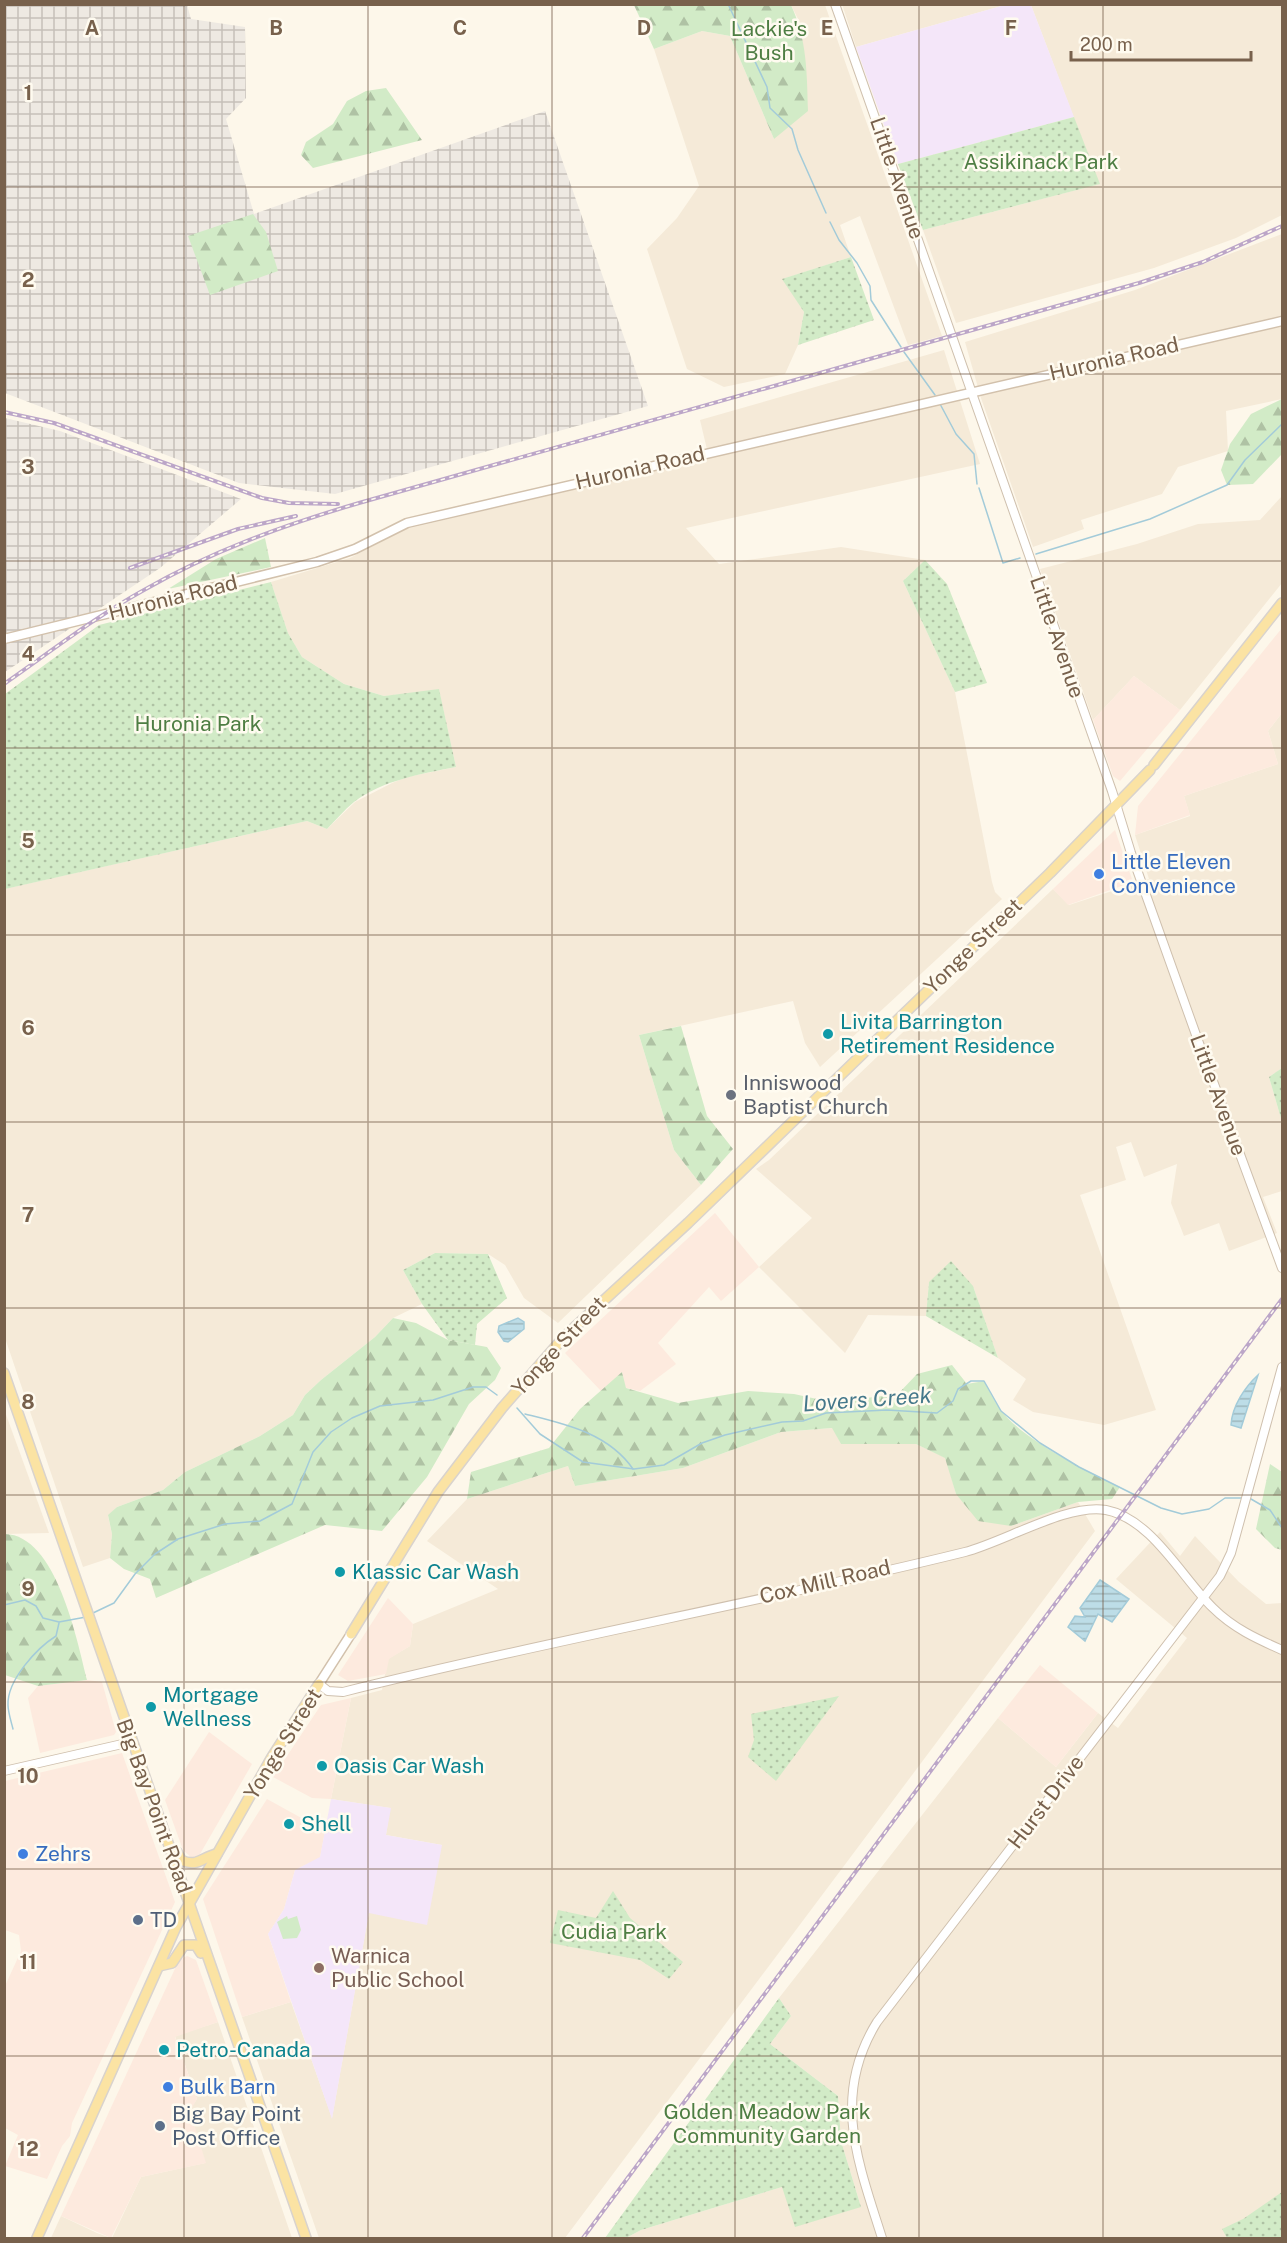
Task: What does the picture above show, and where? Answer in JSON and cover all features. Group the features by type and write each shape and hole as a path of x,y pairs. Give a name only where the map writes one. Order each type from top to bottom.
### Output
{"main road":[{"name":"Huronia Road","path":"4,639 316,562 355,549 407,523 1282,321"},
{"name":"Yonge Street","path":"37,2238 189,1903 272,1757 438,1492 502,1408 564,1337 688,1223 1116,806 1152,767 1282,603"},
{"name":"Big Bay Point Road","path":"4,1373 131,1742 169,1839 210,1965 306,2238"},
{"path":"169,1839 184,1862 201,1863 209,1856 217,1854"},
{"path":"159,1966 172,1963 179,1949 190,1943 198,1947 210,1965"}],"street":[{"name":"Little Avenue","path":"835,4 1200,1046 1282,1268"},
{"name":"Hurst Drive","path":"882,2238 866,2186 851,2122 852,2082 859,2055 867,2038 910,1978 1224,1569 1282,1367"},
{"name":"Cox Mill Road","path":"319,1684 328,1691 343,1692 966,1551 1083,1510 1105,1510 1125,1517 1174,1561 1212,1608 1244,1633 1282,1650"},
{"path":"4,1771 131,1742"}],"shaded area":[{"path":"842,4 1005,5 856,47"},
{"path":"4,5 187,5 191,19 245,27 246,98 226,119 254,214 545,111 648,406 335,494 239,483 5,393"},
{"path":"791,5 825,5 942,336 908,345 860,216 840,225 851,257 783,279 804,312 798,345 785,374 724,387 687,369 647,249 677,218 699,186 654,49 702,31 730,36 774,139 800,23"},
{"path":"1005,5 1031,5 1074,117 898,164 856,47"},
{"path":"1031,5 1282,5 1282,215 1236,238 1154,268 956,323 923,230 1099,184"},
{"path":"1282,234 1282,399 1226,411 1228,451 1178,467 1162,494 1081,520 1084,529 1033,547 981,398 965,342 1135,290"},
{"path":"944,350 980,464 686,528 719,564 841,547 925,560 903,581 955,692 992,882 995,892 1002,899 820,1067 805,1043 793,1001 639,1035 674,1150 701,1185 558,1323 524,1298 505,1265 488,1254 435,1253 403,1270 422,1304 393,1318 375,1337 305,1395 293,1415 260,1436 185,1472 163,1490 117,1507 108,1516 112,1534 110,1558 83,1567 5,1338 4,889 307,821 327,829 355,802 392,783 407,777 456,767 439,690 384,696 344,684 302,657 288,633 271,582 350,558 406,529 709,458 700,420"},
{"path":"5,418 60,431 241,499 160,568 5,672"},
{"path":"1282,496 1282,583 1180,710 1134,676 1093,720 1040,569 1137,544 1198,524 1260,520"},
{"path":"1282,628 1282,713 1268,731 1278,764 1184,796 1190,815 1135,835 1138,806"},
{"path":"1134,676 1180,710 1120,781 1113,776 1093,720"},
{"path":"1282,713 1282,1068 1269,1077 1282,1122 1282,1191 1263,1197 1277,1233 1229,1251 1219,1223 1184,1236 1171,1203 1177,1164 1144,1177 1131,1142 1116,1147 1126,1180 1080,1195 1156,1410 1104,1425 1033,1412 1013,1400 1026,1379 998,1358 973,1286 929,1282 926,1316 868,1315 845,1353 759,1267 812,1218 756,1169 769,1160 1053,889 1069,905 1149,879 1135,835 1190,816 1184,796 1278,764 1268,731"},
{"path":"1115,830 1133,882 1068,905 1053,889"},
{"path":"715,1213 759,1267 721,1301 709,1287 658,1343 676,1364 640,1391 626,1388 621,1373 602,1392 565,1353"},
{"path":"4,1409 49,1533 5,1534"},
{"path":"833,1428 841,1444 916,1444 946,1458 956,1494 1011,1526 1078,1502 1095,1531 565,2238 319,2238 242,2017 291,2002 332,2118 369,1912 442,1845 386,1835 390,1808 331,1799 351,1698 382,1690 388,1659 410,1646 413,1624 498,1589 427,1541 467,1499 568,1466 575,1486 683,1468 781,1432"},
{"path":"1160,1532 1180,1556 1195,1536 1239,1582 1266,1604 1282,1603 1282,2238 626,2238 641,2230 782,2187 861,2207 841,2141 838,2096 770,2044 791,2016 779,1998 998,1718 1056,1767 1098,1713 1118,1728 1187,1638 1116,1579"},
{"path":"388,1598 413,1624 410,1646 389,1659 386,1674 348,1681 338,1675"},
{"path":"1040,1665 1098,1713 1056,1767 998,1718"},
{"path":"87,1680 102,1682 116,1732 114,1735 40,1753 28,1698 38,1686"},
{"path":"351,1698 331,1799 312,1798 273,1777 321,1705"},
{"path":"209,1732 252,1764 200,1854 192,1858 183,1850 165,1800"},
{"path":"122,1753 175,1902 72,2123 70,2136 62,2146 47,2179 5,2166 18,2135 5,2128 5,1986 21,1951 19,1935 5,1930 5,1781"},
{"path":"267,1799 325,1831 320,1858 295,1870 284,1909 268,1934 291,2002 242,2017 203,1899"},
{"name":"Warnica Public School","path":"331,1799 391,1808 386,1835 442,1845 427,1925 369,1913 332,2119 268,1934 284,1909 295,1870 320,1857"},
{"path":"187,1956 196,1960 218,2022 175,2037 197,2099 190,2111 206,2163 141,2177 111,2238 61,2216 179,1960"},
{"path":"218,2022 292,2238 112,2238 141,2177 205,2163 189,2111 197,2099 175,2036"},
{"path":"61,2216 97,2233 111,2238 51,2238"}],"green space":[{"name":"Lackie's Bush","path":"634,5 791,5 803,43 808,111 774,139 730,36 702,31 654,49"},
{"path":"386,88 422,140 313,168 301,155 306,142 333,124 347,101 366,91"},
{"name":"Assikinack Park","path":"1074,117 1100,184 923,230 898,164"},
{"path":"253,214 266,232 278,271 210,295 188,236"},
{"path":"851,257 874,320 798,345 804,312 782,279"},
{"path":"1282,399 1282,454 1253,484 1227,485 1221,470 1230,444 1251,414"},
{"path":"265,538 271,567 168,589 216,559"},
{"path":"925,560 947,584 987,683 955,692 903,581"},
{"name":"Huronia Park","path":"271,582 288,633 302,657 344,684 384,696 439,689 456,767 429,772 377,788 354,802 327,829 307,821 5,889 5,694 99,625"},
{"path":"681,1026 707,1116 733,1149 701,1185 674,1150 639,1035"},
{"path":"1282,1068 1282,1122 1269,1077"},
{"path":"435,1253 488,1254 507,1298 477,1324 475,1345 448,1340 422,1304 403,1270"},
{"path":"951,1261 973,1286 998,1358 926,1316 929,1282"},
{"path":"393,1318 416,1323 448,1340 487,1347 501,1368 495,1380 469,1404 427,1477 382,1531 325,1525 156,1598 150,1579 124,1569 110,1558 112,1534 108,1515 117,1507 163,1490 185,1472 260,1436 293,1415 305,1395 375,1337"},
{"path":"952,1365 967,1384 984,1381 1000,1409 1023,1432 1038,1443 1120,1487 1112,1499 1078,1502 1011,1526 978,1521 956,1494 945,1458 916,1444 841,1444 832,1428 781,1432 683,1468 575,1486 568,1466 467,1499 471,1472 549,1448 580,1409 622,1372 626,1388 678,1403 748,1391 794,1394 817,1399 858,1399 898,1394 917,1374"},
{"path":"1270,1464 1282,1472 1282,1550 1275,1548 1256,1529"},
{"path":"5,1534 23,1539 38,1551 51,1570 70,1616 87,1680 38,1686 5,1675"},
{"path":"839,1696 776,1781 748,1757 754,1740 751,1714"},
{"name":"Cudia Park","path":"613,1891 630,1918 683,1962 669,1979 640,1960 550,1943 558,1910 596,1918"},
{"path":"287,1916 288,1919 297,1916 301,1930 297,1938 283,1939 277,1922"},
{"name":"Golden Meadow Park Community Garden","path":"779,1998 791,2016 770,2044 838,2096 841,2141 861,2207 795,2227 782,2187 641,2230 626,2238 605,2238"},
{"path":"1282,2192 1282,2238 1227,2238 1222,2229 1243,2219"}],"water":[{"path":"518,1318 524,1322 524,1329 508,1342 504,1341 498,1332 499,1326"},
{"path":"1258,1375 1241,1428 1231,1425 1240,1397"},
{"path":"1100,1580 1129,1599 1112,1622 1098,1614 1085,1641 1068,1627 1075,1616 1085,1617 1080,1608"}],"waterway":[{"path":"728,4 767,87 770,108 792,129 798,150 826,213"},
{"path":"830,222 839,240 857,263 870,286 871,300 901,347"},
{"path":"904,352 935,395"},
{"path":"939,402 956,434 974,454 977,484"},
{"path":"1036,554 1150,519 1227,485 1245,460 1282,424"},
{"path":"979,488 1003,563 1020,558"},
{"name":"Lovers Creek","path":"517,1408 540,1434 583,1462 634,1469 664,1465 702,1443 725,1435 782,1422 803,1421 826,1413 887,1410 937,1413 953,1401 958,1389 971,1381 984,1381 1001,1411 1040,1443 1079,1467 1161,1508 1182,1514 1209,1509 1225,1498 1243,1498"},
{"name":"Lovers Creek","path":"93,1613 114,1603 135,1574 155,1554 178,1539 225,1524 260,1521 292,1504 313,1452 331,1432 352,1418 380,1406 433,1400 473,1387 486,1387 497,1395"},
{"path":"525,1414 570,1426 598,1438 623,1457 633,1469"},
{"name":"Lovers Creek","path":"1251,1499 1270,1510 1282,1528"},
{"name":"Lovers Creek","path":"4,1605 25,1600 36,1606 43,1618 59,1622 86,1617"},
{"path":"13,1729 8,1705 12,1685 24,1666 40,1648 56,1636 59,1623"}],"railway":[{"path":"4,684 90,623 144,590 222,551 303,520 1139,283 1203,262 1282,226"},
{"path":"4,412 54,423 262,498 289,503 338,504"},
{"path":"130,568 238,529 296,516"},
{"path":"583,2238 1282,1299"}],"place":[{"name":"Little Eleven Convenience","path":"1099,874"},
{"name":"Livita Barrington Retirement Residence","path":"828,1034"},
{"name":"Inniswood Baptist Church","path":"731,1095"},
{"name":"Klassic Car Wash","path":"340,1572"},
{"name":"Mortgage Wellness","path":"151,1707"},
{"name":"Oasis Car Wash","path":"322,1766"},
{"name":"Shell","path":"289,1824"},
{"name":"Zehrs","path":"23,1854"},
{"name":"TD","path":"138,1920"},
{"name":"Warnica Public School","path":"319,1968"},
{"name":"Petro-Canada","path":"164,2050"},
{"name":"Bulk Barn","path":"168,2087"},
{"name":"Big Bay Point Post Office","path":"160,2126"}]}
